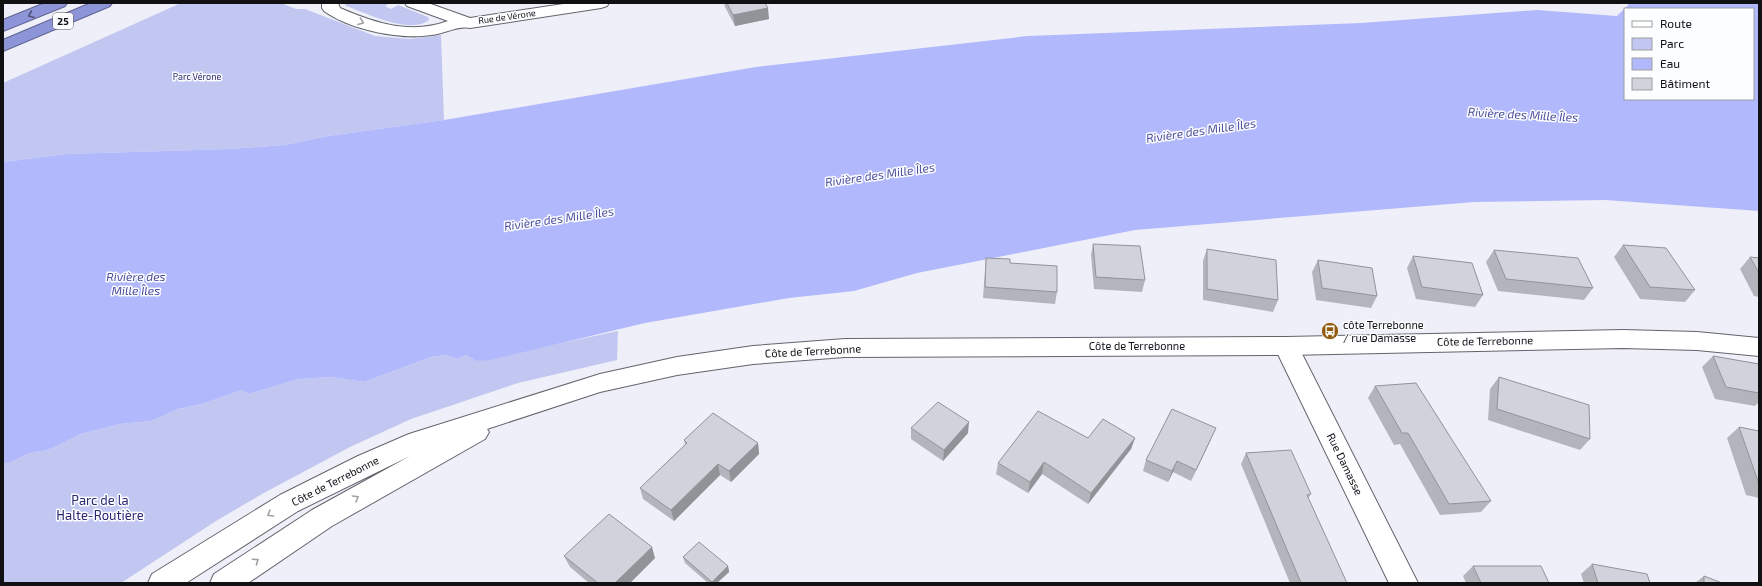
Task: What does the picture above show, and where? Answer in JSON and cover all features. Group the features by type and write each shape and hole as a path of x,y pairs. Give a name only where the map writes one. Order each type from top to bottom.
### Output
{"highway":[{"name":"25","path":"3,26 59,3"},
{"name":"25","path":"3,46 104,3"}],"main road":[{"name":"Rue de Vérone","path":"330,3 330,8 334,11 374,27 392,31 436,30 461,21"},
{"name":"Rue de Vérone","path":"412,3 461,21 470,22 483,22 601,3"},
{"name":"Côte de Terrebonne","path":"162,583 256,522 320,487 418,441 600,383 655,370 753,355 796,351 898,348 1286,346 1622,339 1697,341 1759,347"},
{"name":"Rue Damasse","path":"1286,346 1404,583"},
{"name":"Côte de Terrebonne","path":"224,583 322,518 379,485 521,408"}],"green space":[{"name":"Parc Vérone","path":"181,3 281,3 296,9 305,9 375,36 410,39 441,35 444,120 328,136 285,145 229,149 67,154 3,162 3,83"},
{"path":"390,3 385,6 391,9 398,5 428,17 429,20 421,24 400,24 376,17 346,6 345,4"},
{"name":"Parc de la Halte-Routière","path":"618,331 617,360 518,383 411,419 350,447 262,494 216,521 121,583 3,583 3,463 9,463 30,453 48,450 81,434 120,424 151,421 178,409 202,404 242,390 249,394 298,379 332,377 364,382 431,357 446,355 458,359 466,355 476,361"}],"water":[{"name":"Rivière des Mille Îles","path":"1630,3 1759,3 1759,211 1605,200 1474,202 1135,230 917,273 854,291 789,298 645,323 490,360 476,361 466,355 458,359 446,355 431,357 364,382 332,377 298,379 249,394 242,390 202,404 178,409 151,421 120,424 81,434 48,450 30,453 9,463 3,463 3,162 67,154 229,149 285,145 328,136 444,120 756,67 1028,36 1361,23 1537,10 1617,16 1624,9 1624,100 1754,100 1754,8 1625,8"}],"building":[{"path":"727,3 765,3 768,8 733,15"},
{"path":"1093,244 1140,246 1145,280 1096,277"},
{"path":"1623,245 1666,248 1695,290 1650,287"},
{"path":"1207,249 1276,260 1278,300 1207,289"},
{"path":"1494,250 1578,258 1593,288 1506,279"},
{"path":"1413,256 1472,263 1483,295 1422,287"},
{"path":"1750,257 1759,258 1759,273"},
{"path":"986,258 1010,259 1010,263 1057,266 1057,292 985,287"},
{"path":"1318,260 1372,268 1377,296 1322,288"},
{"path":"1713,356 1759,364 1759,393 1726,387"},
{"path":"1499,377 1589,405 1590,439 1497,409"},
{"path":"1416,383 1491,501 1449,504 1408,433 1402,433 1375,386"},
{"path":"938,402 969,422 944,450 911,428"},
{"path":"1172,409 1216,428 1196,470 1177,461 1172,471 1146,460"},
{"path":"1038,411 1088,438 1103,419 1135,438 1091,493 1044,462 1030,482 998,463"},
{"path":"713,413 758,443 729,471 718,464 671,510 640,488 687,443 684,440"},
{"path":"1739,427 1759,431 1759,484"},
{"path":"1291,450 1311,494 1307,495 1347,583 1301,583 1246,453"},
{"path":"609,514 652,547 615,583 598,583 564,556"},
{"path":"699,542 728,566 712,582 683,557"},
{"path":"1592,564 1647,574 1650,583 1598,583"},
{"path":"1473,566 1541,566 1549,583 1481,583"},
{"path":"1704,576 1722,583 1704,583"}],"place":[{"name":"côte Terrebonne / rue Damasse","path":"1330,331"}]}
